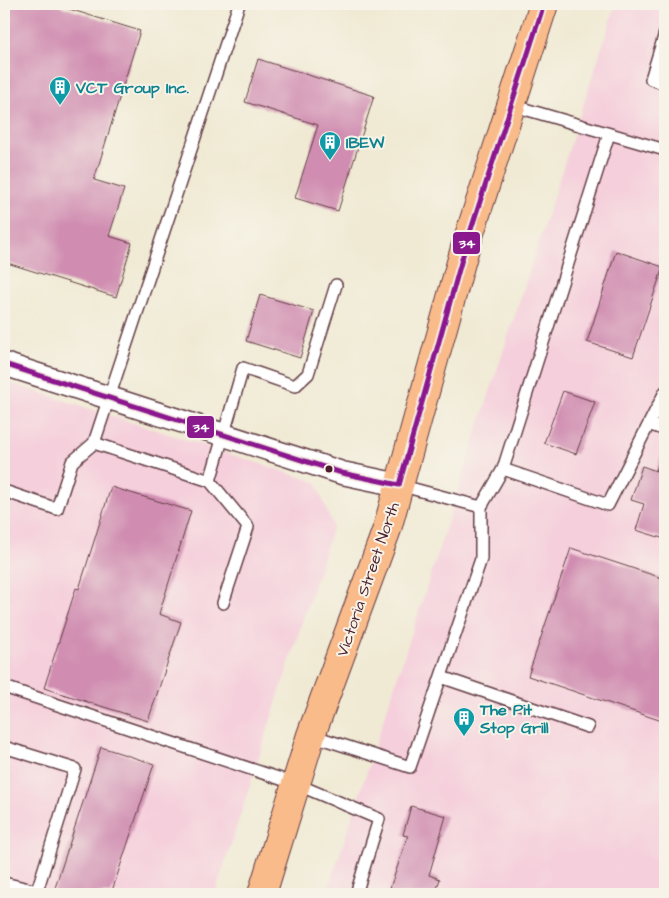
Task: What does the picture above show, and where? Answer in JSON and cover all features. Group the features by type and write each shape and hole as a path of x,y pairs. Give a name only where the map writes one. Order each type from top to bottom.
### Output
{"main road":[{"name":"Victoria Street North","path":"262,894 311,735 387,528 465,248 544,4"}],"street":[{"path":"4,364 342,473 399,486"}],"lane":[{"path":"4,491 57,509 72,462 94,443 239,4"},
{"path":"665,33 651,79 665,84"},
{"path":"511,105 665,150"},
{"path":"311,735 410,767 481,559 481,507 503,469 609,134"},
{"path":"210,481 243,368 294,386 308,374 336,285"},
{"path":"503,469 608,505 665,392"},
{"path":"649,424 665,430"},
{"path":"94,443 210,481 248,527 223,603"},
{"path":"399,486 481,507"},
{"path":"441,677 588,727"},
{"path":"4,687 296,784 379,819 356,894"},
{"path":"4,747 75,769 37,891 4,883"}],"shaded area":[{"path":"616,4 665,4 665,894 327,894"},
{"path":"4,381 316,482 333,526 215,894 4,894"}],"building":[{"name":"VCT Group Inc.","path":"4,4 53,4 140,31 94,180 124,189 109,236 132,243 116,297 4,262"},
{"name":"IBEW","path":"258,59 374,96 338,211 295,198 318,125 245,102"},
{"path":"616,251 663,267 633,357 587,342"},
{"path":"260,295 314,311 300,358 246,341"},
{"path":"563,391 595,402 576,454 544,443"},
{"path":"662,453 665,454 665,539 636,530 644,504 631,500 642,466 656,471"},
{"path":"111,487 191,511 159,614 181,622 148,721 44,688 76,588 79,589"},
{"path":"571,548 665,579 665,722 528,676"},
{"path":"101,747 154,764 111,894 53,894"},
{"path":"411,806 446,816 429,875 440,879 435,894 388,894 408,836 403,835"}],"transit line":[{"name":"34","path":"399,485 465,248 544,4"},
{"name":"34","path":"4,364 342,473 399,485"}],"place":[{"name":"VCT Group Inc.","path":"60,106"},
{"name":"IBEW","path":"330,161"},
{"name":"The Pit Stop Grill","path":"464,737"}]}
